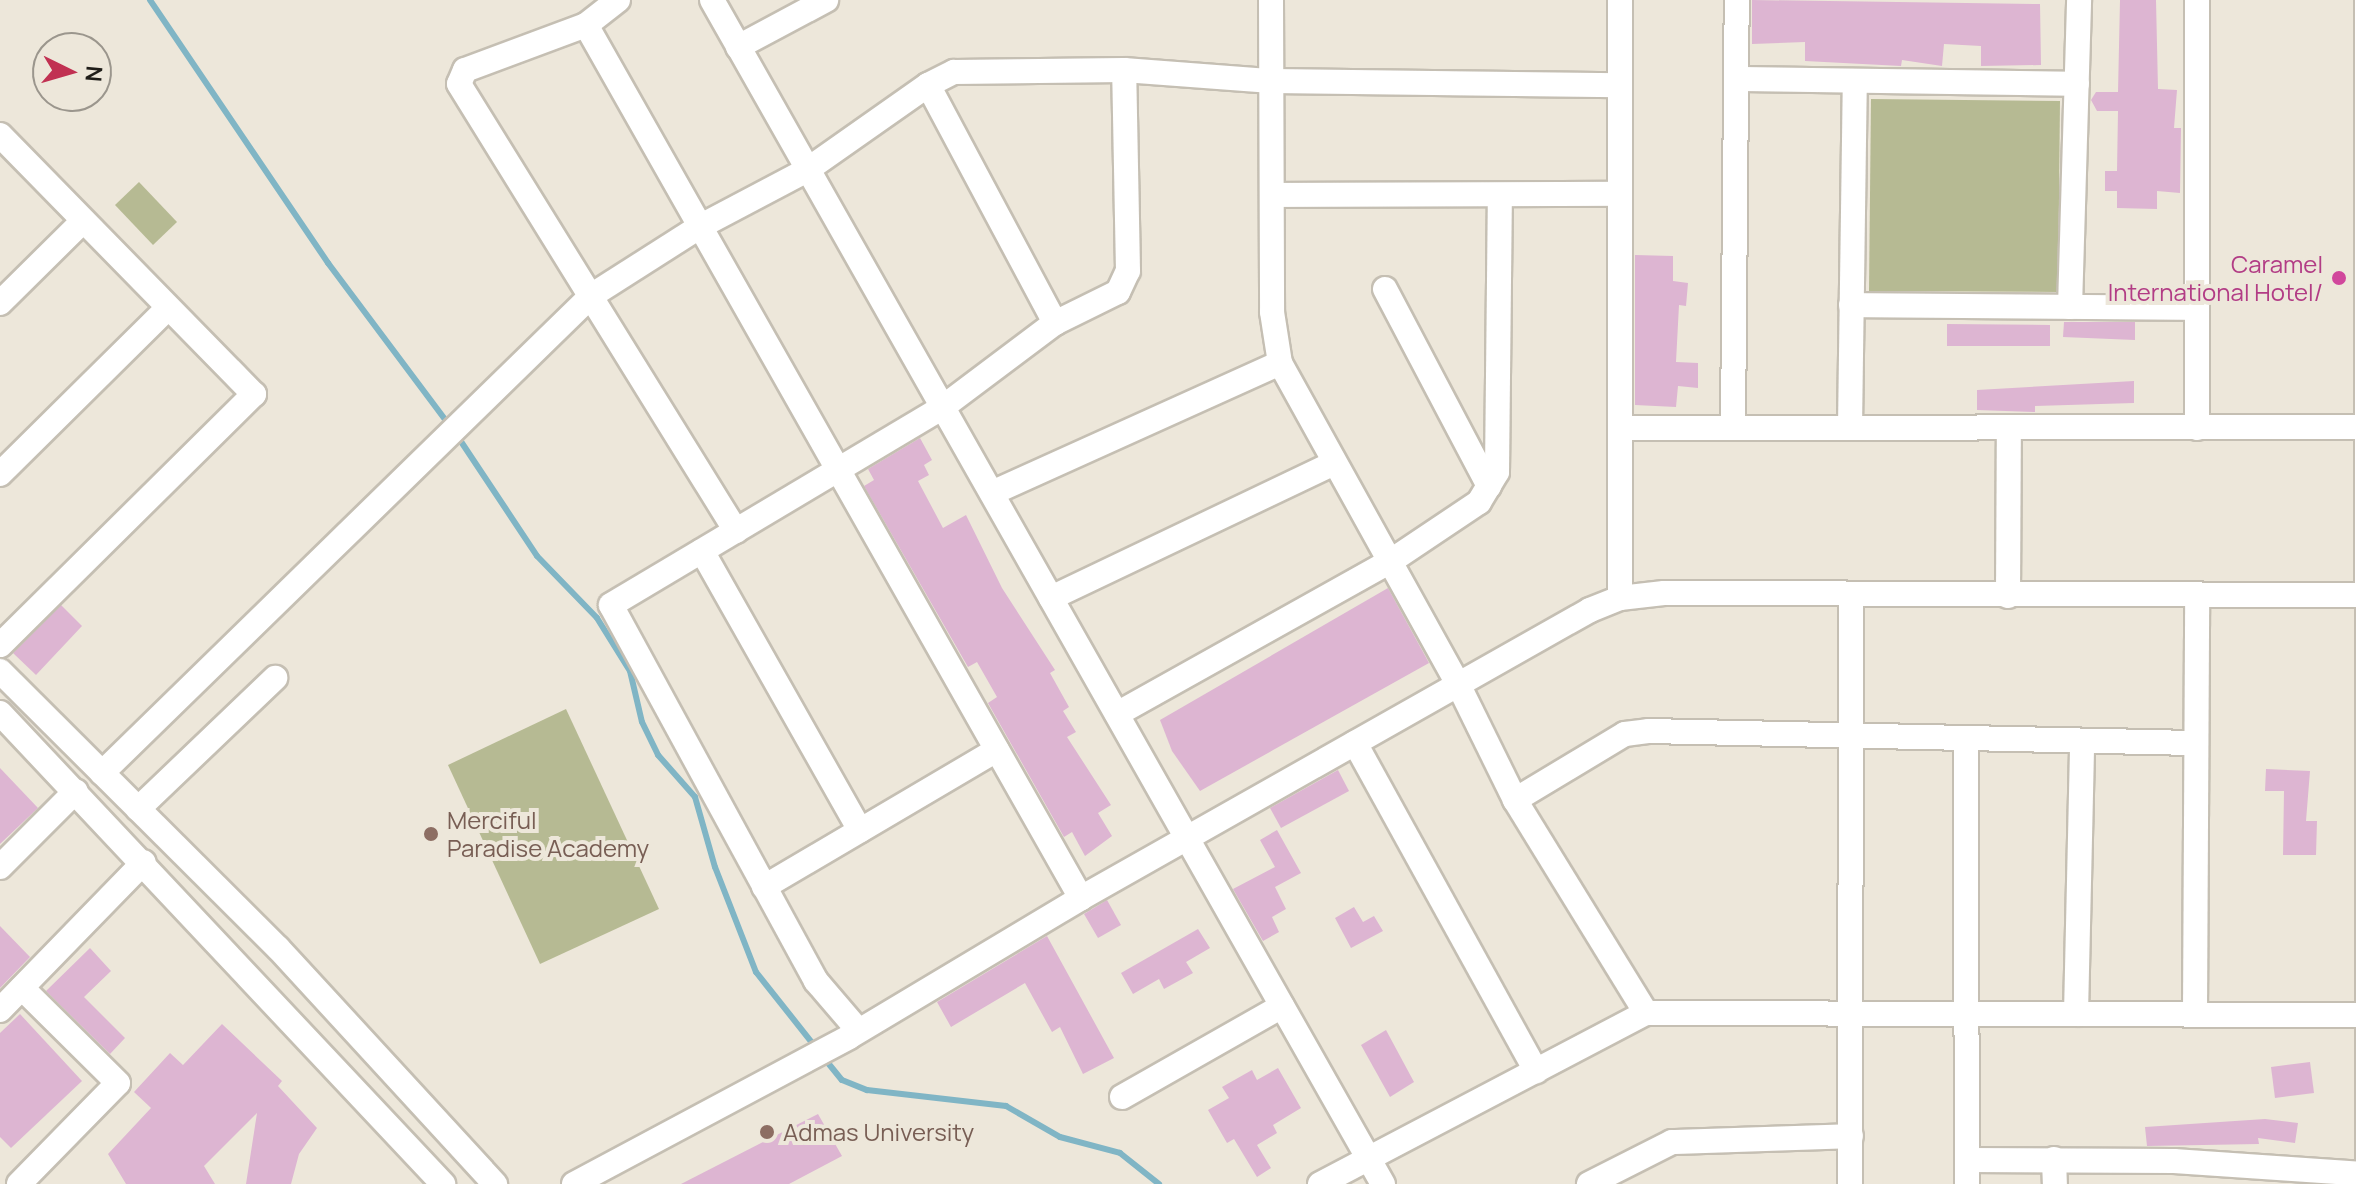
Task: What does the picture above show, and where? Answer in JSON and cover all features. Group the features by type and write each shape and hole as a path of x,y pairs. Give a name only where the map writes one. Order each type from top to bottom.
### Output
{"street":[{"path":"618,0 586,25 465,70 459,84 736,531"},
{"path":"712,0 1383,1184"},
{"path":"738,47 826,0"},
{"path":"1271,0 1272,312 1280,363 1458,684 1515,800 1646,1013"},
{"path":"1620,0 1620,598"},
{"path":"1733,428 1737,0"},
{"path":"2070,307 2079,0"},
{"path":"2197,0 2197,428"},
{"path":"1966,741 1967,1172 2054,1159 2174,1172 2371,1178 2374,1016 2367,0"},
{"path":"586,25 1081,898"},
{"path":"854,1034 816,981 611,605 943,407 1055,323 1118,292 1125,283 1124,70"},
{"path":"102,773 591,296 701,226 807,170 928,85 954,72 1124,70 1272,81 1620,85"},
{"path":"1737,79 2077,84"},
{"path":"1850,427 1855,81"},
{"path":"928,85 1055,323"},
{"path":"0,135 167,309 254,394 0,645"},
{"path":"1272,195 1500,197 1620,194"},
{"path":"1117,714 1391,561 1479,502 1497,472 1500,197"},
{"path":"0,303 83,221"},
{"path":"1385,289 1489,486"},
{"path":"1851,305 2197,308"},
{"path":"0,474 167,309"},
{"path":"992,493 1280,363"},
{"path":"1622,428 2371,427"},
{"path":"2008,596 2009,428"},
{"path":"1051,598 1334,463"},
{"path":"702,551 860,830"},
{"path":"574,1184 854,1034 1081,898 1458,684 1620,598 1664,593 1851,597 2372,595"},
{"path":"1850,1184 1851,597"},
{"path":"2195,1015 2197,597"},
{"path":"0,671 278,948 495,1184"},
{"path":"138,809 275,678"},
{"path":"0,713 144,862 443,1184"},
{"path":"1515,800 1625,734 1851,732 1966,741 2195,743"},
{"path":"2076,1014 2082,741"},
{"path":"1355,743 1536,1071"},
{"path":"764,887 997,750"},
{"path":"0,867 76,791"},
{"path":"0,1010 144,862"},
{"path":"249,975 278,948"},
{"path":"19,1184 118,1083 22,988"},
{"path":"1122,1097 1282,1006"},
{"path":"1320,1184 1646,1013 2374,1016"},
{"path":"1589,1184 1672,1142 1851,1136"},
{"path":"2054,1159 2055,1184"}],"green space":[{"path":"1871,99 2060,101 2058,292 1869,291"},
{"path":"139,182 177,222 153,245 115,205"},
{"path":"566,709 659,909 540,964 448,765"}],"building":[{"path":"1752,0 2040,4 2041,65 1981,66 1981,46 1944,44 1942,66 1902,60 1901,66 1805,61 1805,42 1752,44"},
{"path":"2120,0 2156,0 2158,89 2177,90 2174,128 2181,128 2180,193 2157,191 2157,209 2117,208 2117,191 2105,191 2105,171 2117,171 2118,111 2097,111 2091,100 2096,92 2118,92"},
{"path":"1635,255 1673,256 1673,281 1688,283 1686,306 1679,305 1676,362 1698,363 1698,388 1678,386 1676,407 1635,405"},
{"path":"2064,322 2135,322 2135,340 2063,337"},
{"path":"1947,324 2050,325 2050,346 1947,346"},
{"path":"2134,381 2134,403 2035,406 2035,412 1977,410 1977,390"},
{"path":"920,438 932,460 924,465 929,475 918,481 943,528 966,515 1002,588 1055,670 1050,673 1069,707 1063,711 1076,732 1067,737 1111,805 1098,813 1112,836 1085,856 1072,832 1064,837 988,703 997,697 977,662 968,667 864,486 874,480 868,469"},
{"path":"1388,588 1429,663 1200,791 1172,751 1160,720"},
{"path":"61,605 82,626 36,675 13,653"},
{"path":"0,768 38,808 0,844"},
{"path":"2266,769 2310,771 2306,821 2317,821 2316,855 2283,855 2284,791 2265,791"},
{"path":"1338,770 1349,791 1281,828 1270,808"},
{"path":"1277,830 1301,873 1275,887 1286,909 1272,917 1279,932 1263,941 1233,889 1275,867 1260,840"},
{"path":"1107,900 1121,925 1098,938 1084,914"},
{"path":"1354,907 1363,922 1374,916 1383,931 1351,948 1335,918"},
{"path":"0,926 30,957 0,988"},
{"path":"1198,929 1210,948 1186,962 1193,973 1164,989 1159,979 1133,994 1121,973"},
{"path":"1047,936 1114,1058 1083,1074 1060,1027 1052,1032 1025,983 951,1027 937,1002"},
{"path":"90,948 111,971 84,997 125,1038 110,1054 46,991"},
{"path":"20,1014 82,1081 11,1148 0,1137 0,1033"},
{"path":"222,1024 282,1081 278,1086 317,1128 299,1154 291,1184 246,1184 257,1113 204,1166 215,1184 126,1184 108,1154 151,1108 134,1092 170,1053 183,1065"},
{"path":"1386,1030 1414,1082 1390,1097 1361,1045"},
{"path":"2310,1062 2314,1093 2275,1098 2271,1067"},
{"path":"1278,1068 1301,1108 1273,1125 1277,1133 1257,1145 1271,1168 1257,1177 1234,1139 1227,1143 1208,1110 1229,1098 1222,1087 1252,1070 1257,1080"},
{"path":"818,1114 842,1156 789,1184 681,1184"},
{"path":"2265,1119 2298,1123 2295,1143 2258,1138 2259,1144 2147,1146 2145,1127"}],"waterway":[{"path":"150,0 328,263 449,425"},
{"path":"456,434 537,556 597,618 630,671 642,722 658,755 695,797 715,867 756,972 817,1049"},
{"path":"824,1058 842,1080 867,1090 1006,1106 1060,1137 1120,1153 1159,1184"}],"place":[{"name":"Caramel International Hotel/","path":"2339,278"},
{"name":"Merciful Paradise Academy","path":"431,834"},
{"name":"Admas University","path":"767,1132"}]}
